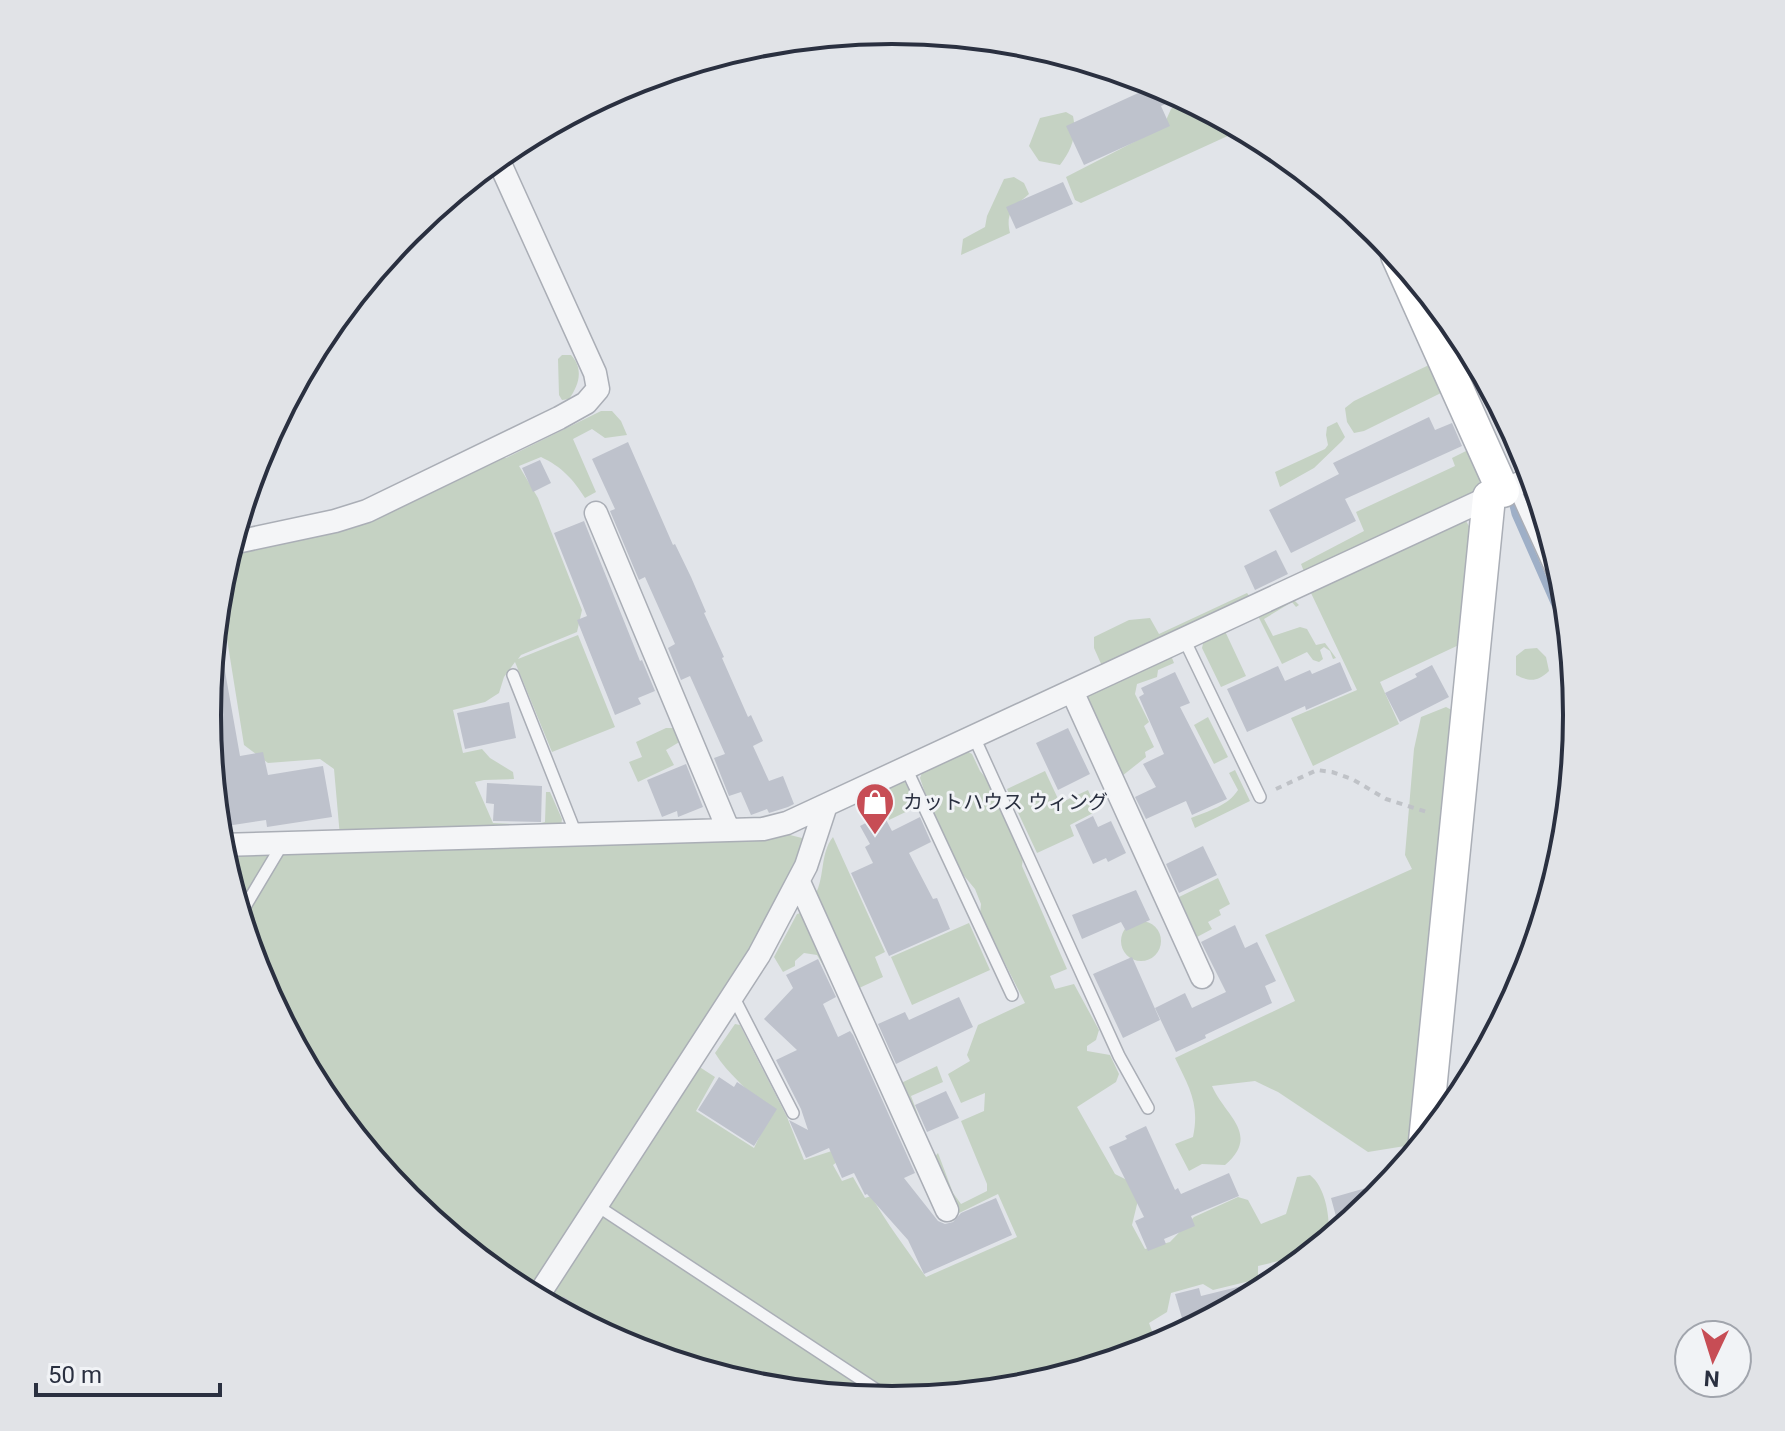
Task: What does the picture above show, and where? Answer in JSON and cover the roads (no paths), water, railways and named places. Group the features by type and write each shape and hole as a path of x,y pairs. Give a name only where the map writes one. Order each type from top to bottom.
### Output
{"street":[{"path":"245,540 367,511 559,418 586,403 598,389 595,373 503,169"},
{"path":"1418,299 1510,488 1456,818 1427,1121"},
{"path":"234,845 763,829 787,823 1510,488"},
{"path":"596,513 728,829"},
{"path":"1072,691 1202,977"},
{"path":"542,1288 759,955 799,882 826,805"},
{"path":"799,882 947,1210"}],"lane":[{"path":"1510,488 1545,561"},
{"path":"1184,639 1260,797"},
{"path":"513,675 576,834"},
{"path":"974,737 1119,1056 1148,1108"},
{"path":"906,768 1012,995"},
{"path":"248,902 283,843"},
{"path":"733,995 793,1113"},
{"path":"596,1205 872,1387"}],"waterway":[{"path":"1511,497 1515,514 1554,603"}],"place":[{"name":"カットハウス ウィング","path":"875,836"}]}
